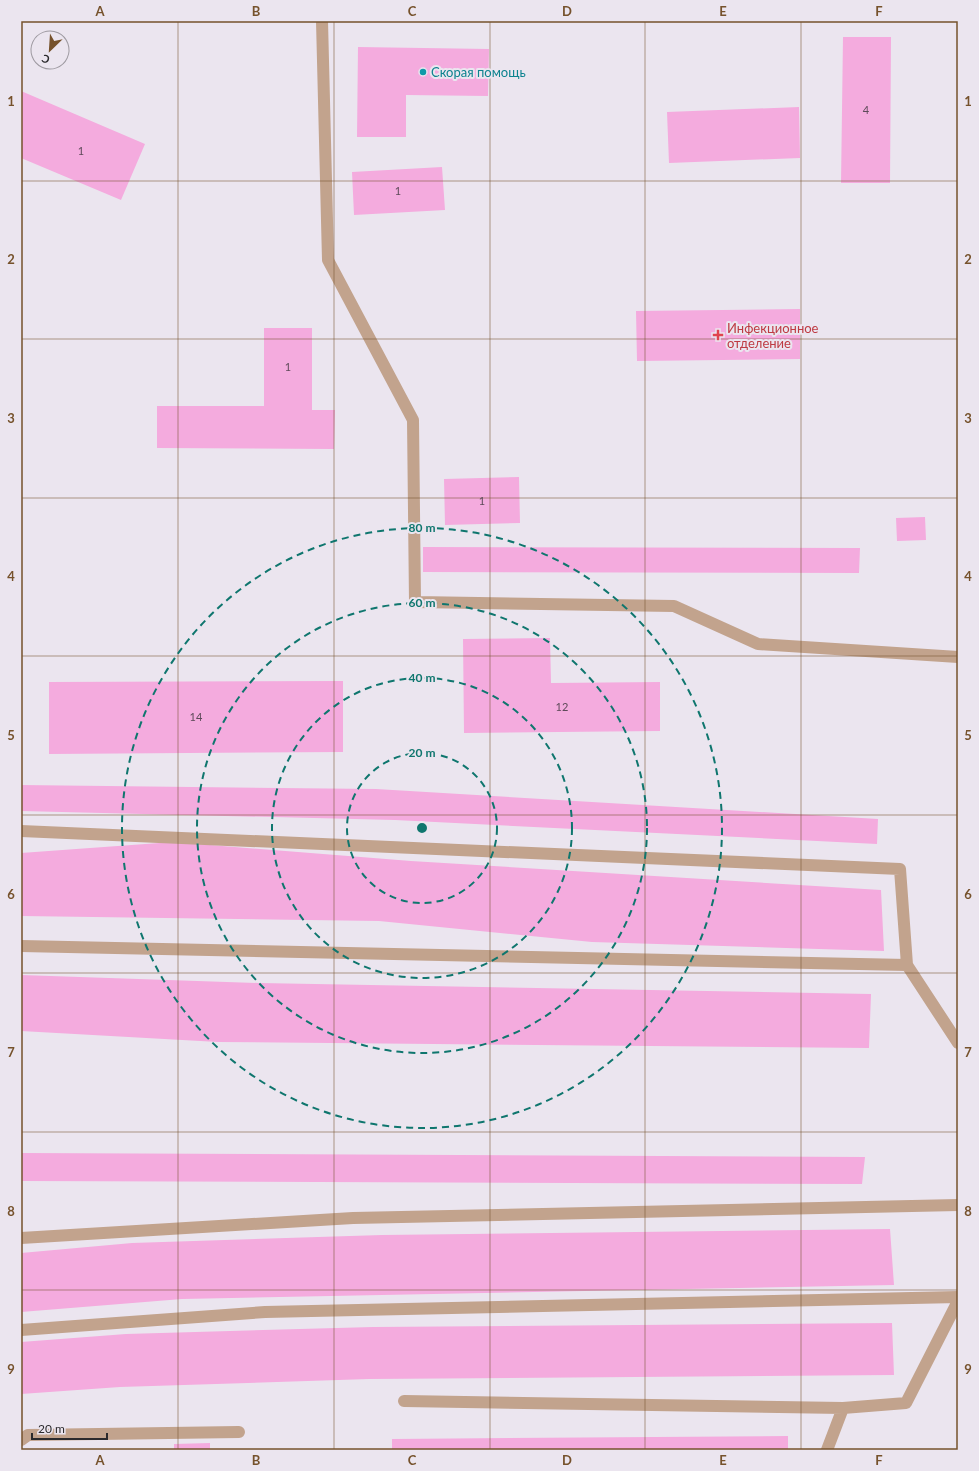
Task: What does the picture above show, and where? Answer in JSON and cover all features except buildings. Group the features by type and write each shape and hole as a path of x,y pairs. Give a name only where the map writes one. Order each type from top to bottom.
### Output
{"lane":[{"path":"322,21 328,260 414,420 415,602 674,606 758,644 958,656"},
{"path":"21,831 900,869 907,965 958,1043"},
{"path":"21,946 907,965"},
{"path":"21,1238 353,1218 958,1205"},
{"path":"21,1330 265,1312 958,1297"},
{"path":"404,1401 843,1408 906,1403 958,1301"},
{"path":"827,1450 843,1408"},
{"path":"21,1440 28,1435 239,1432"}],"place":[{"name":"Скорая помощь","path":"423,72"},
{"name":"Инфекционное отделение","path":"718,335"}]}
